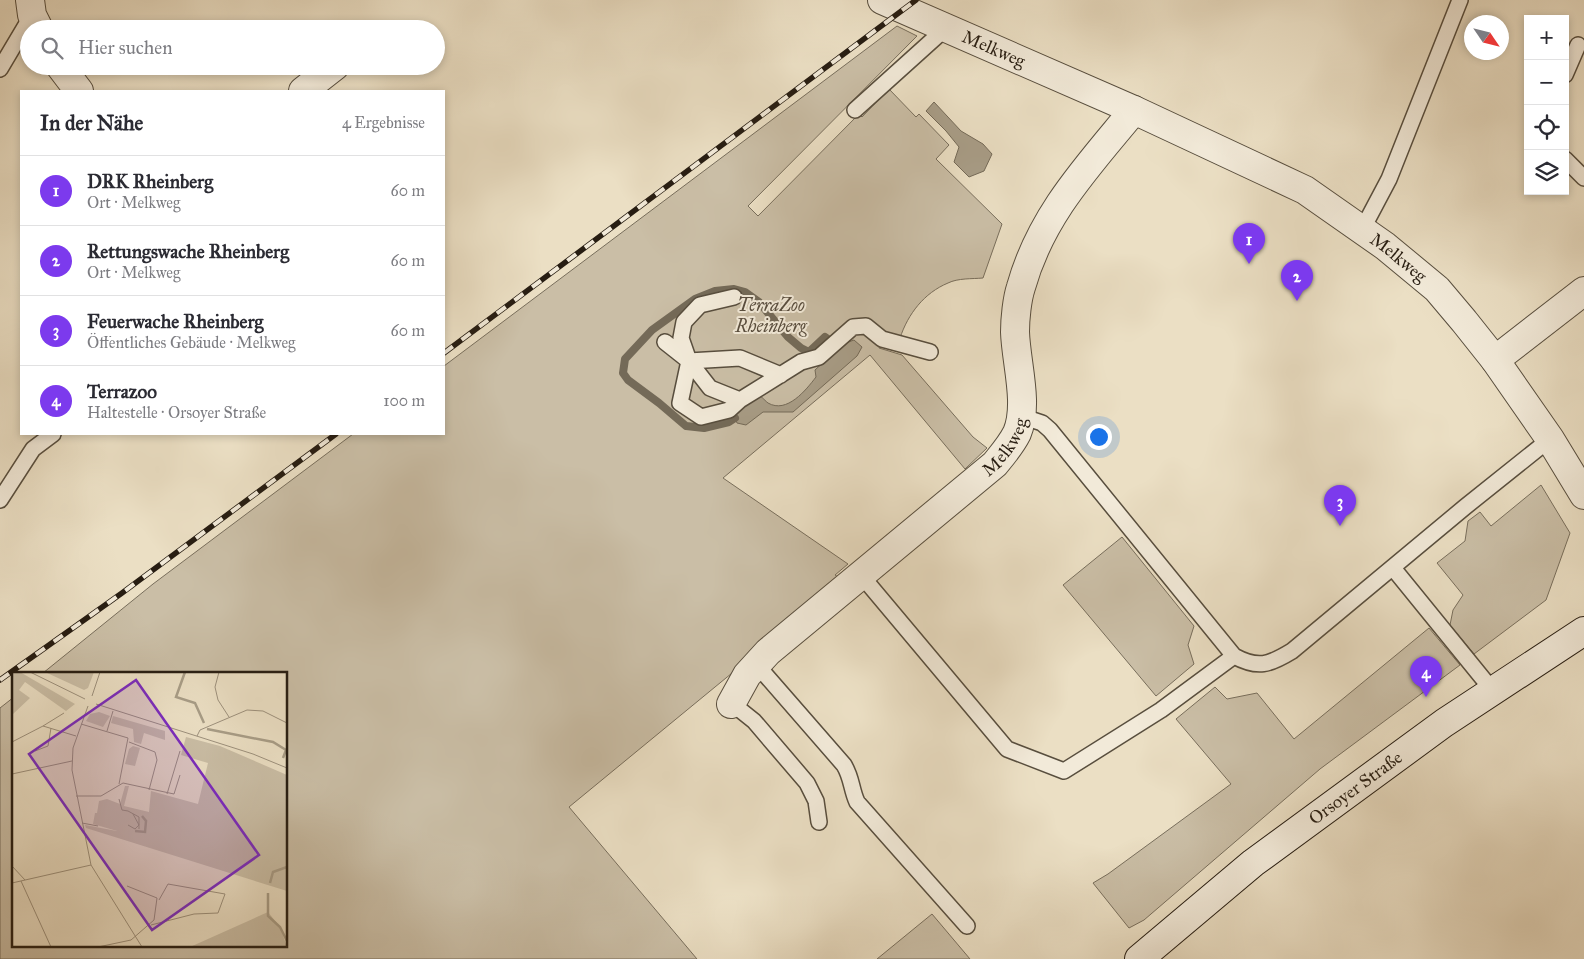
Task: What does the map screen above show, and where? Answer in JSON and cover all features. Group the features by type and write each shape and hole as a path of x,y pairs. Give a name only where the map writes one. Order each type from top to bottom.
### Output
{"street":[{"name":"Melkweg","path":"882,0 1134,110 1305,190 1362,230 1437,289 1495,360 1550,439 1584,495"},
{"path":"67,75 78,90"},
{"path":"304,90 323,75"},
{"name":"Melkweg","path":"731,704 740,686 756,664 768,652 995,464 1010,447 1017,432 1021,416 1022,396 1015,330 1020,290 1029,260 1045,226 1063,198 1134,110"},
{"path":"1495,360 1584,291"},
{"name":"Orsoyer Straße","path":"1139,959 1253,863 1444,723 1584,631"}],"lane":[{"path":"1362,230 1389,179 1460,0"},
{"path":"856,110 946,28"},
{"path":"0,69 20,37"},
{"path":"1569,66 1578,45"},
{"path":"1569,162 1584,178"},
{"path":"734,297 700,306 684,322 682,338 690,360 710,388 740,400"},
{"path":"690,360 680,403 701,417 729,410 740,400 801,362 820,357 853,327 866,326 882,339 930,352"},
{"path":"666,342 690,360 740,358 781,375"},
{"path":"1021,416 1042,423 1050,430 1234,656 1247,662 1262,665 1276,661 1292,651 1550,439"},
{"path":"0,500 33,449 52,435"},
{"path":"1392,568 1493,691"},
{"path":"861,575 1007,749 1064,771 1161,710 1234,656"},
{"path":"756,664 844,765 852,779 853,794 857,802 967,926"},
{"path":"731,704 754,720 807,783 816,800 819,822"}],"green space":[{"name":"TerraZoo Rheinberg","path":"897,26 917,36 748,206 758,216 859,114 862,117 889,89 916,117 919,114 949,145 936,159 1002,224 983,278 952,281 931,292 912,313 900,338 882,339 879,348 902,355 973,437 987,448 965,469 870,355 723,478 848,564 835,575 844,581 569,807 697,959 0,959 0,708 12,699 12,946 288,946 288,672 44,672 153,584 352,435 445,435 445,365"},
{"path":"1541,485 1570,533 1546,600 1474,654 1450,625 1453,610 1463,595 1437,563 1465,541 1468,521 1480,512 1491,526"},
{"path":"1122,537 1194,626 1188,645 1194,664 1156,696 1063,585"},
{"path":"1429,628 1460,665 1320,769 1144,920 1129,928 1093,883 1231,784 1176,719 1215,687 1227,699 1257,693 1294,739"},
{"path":"932,914 970,959 877,959"}],"shaded area":[{"path":"934,102 961,131 983,144 992,154 984,171 969,177 954,162 959,147 926,111"},
{"path":"854,340 862,347 857,356 793,412 763,412 746,425 737,423 732,411 756,394 775,406 789,403 795,399 816,377 815,370 843,344"}],"waterway":[{"path":"735,418 729,422 704,428 686,426 628,380 623,373 625,359 652,330 695,299 715,291 734,289 745,292 759,302 788,337 801,348 809,352 825,337 836,345"}],"railway":[{"path":"445,352 916,0"},
{"path":"0,680 122,593 335,435"}],"place":[{"name":"DRK Rheinberg","path":"1249,264"},
{"name":"Rettungswache Rheinberg","path":"1297,301"},
{"name":"Feuerwache Rheinberg","path":"1340,526"},
{"name":"Terrazoo","path":"1426,697"}]}
